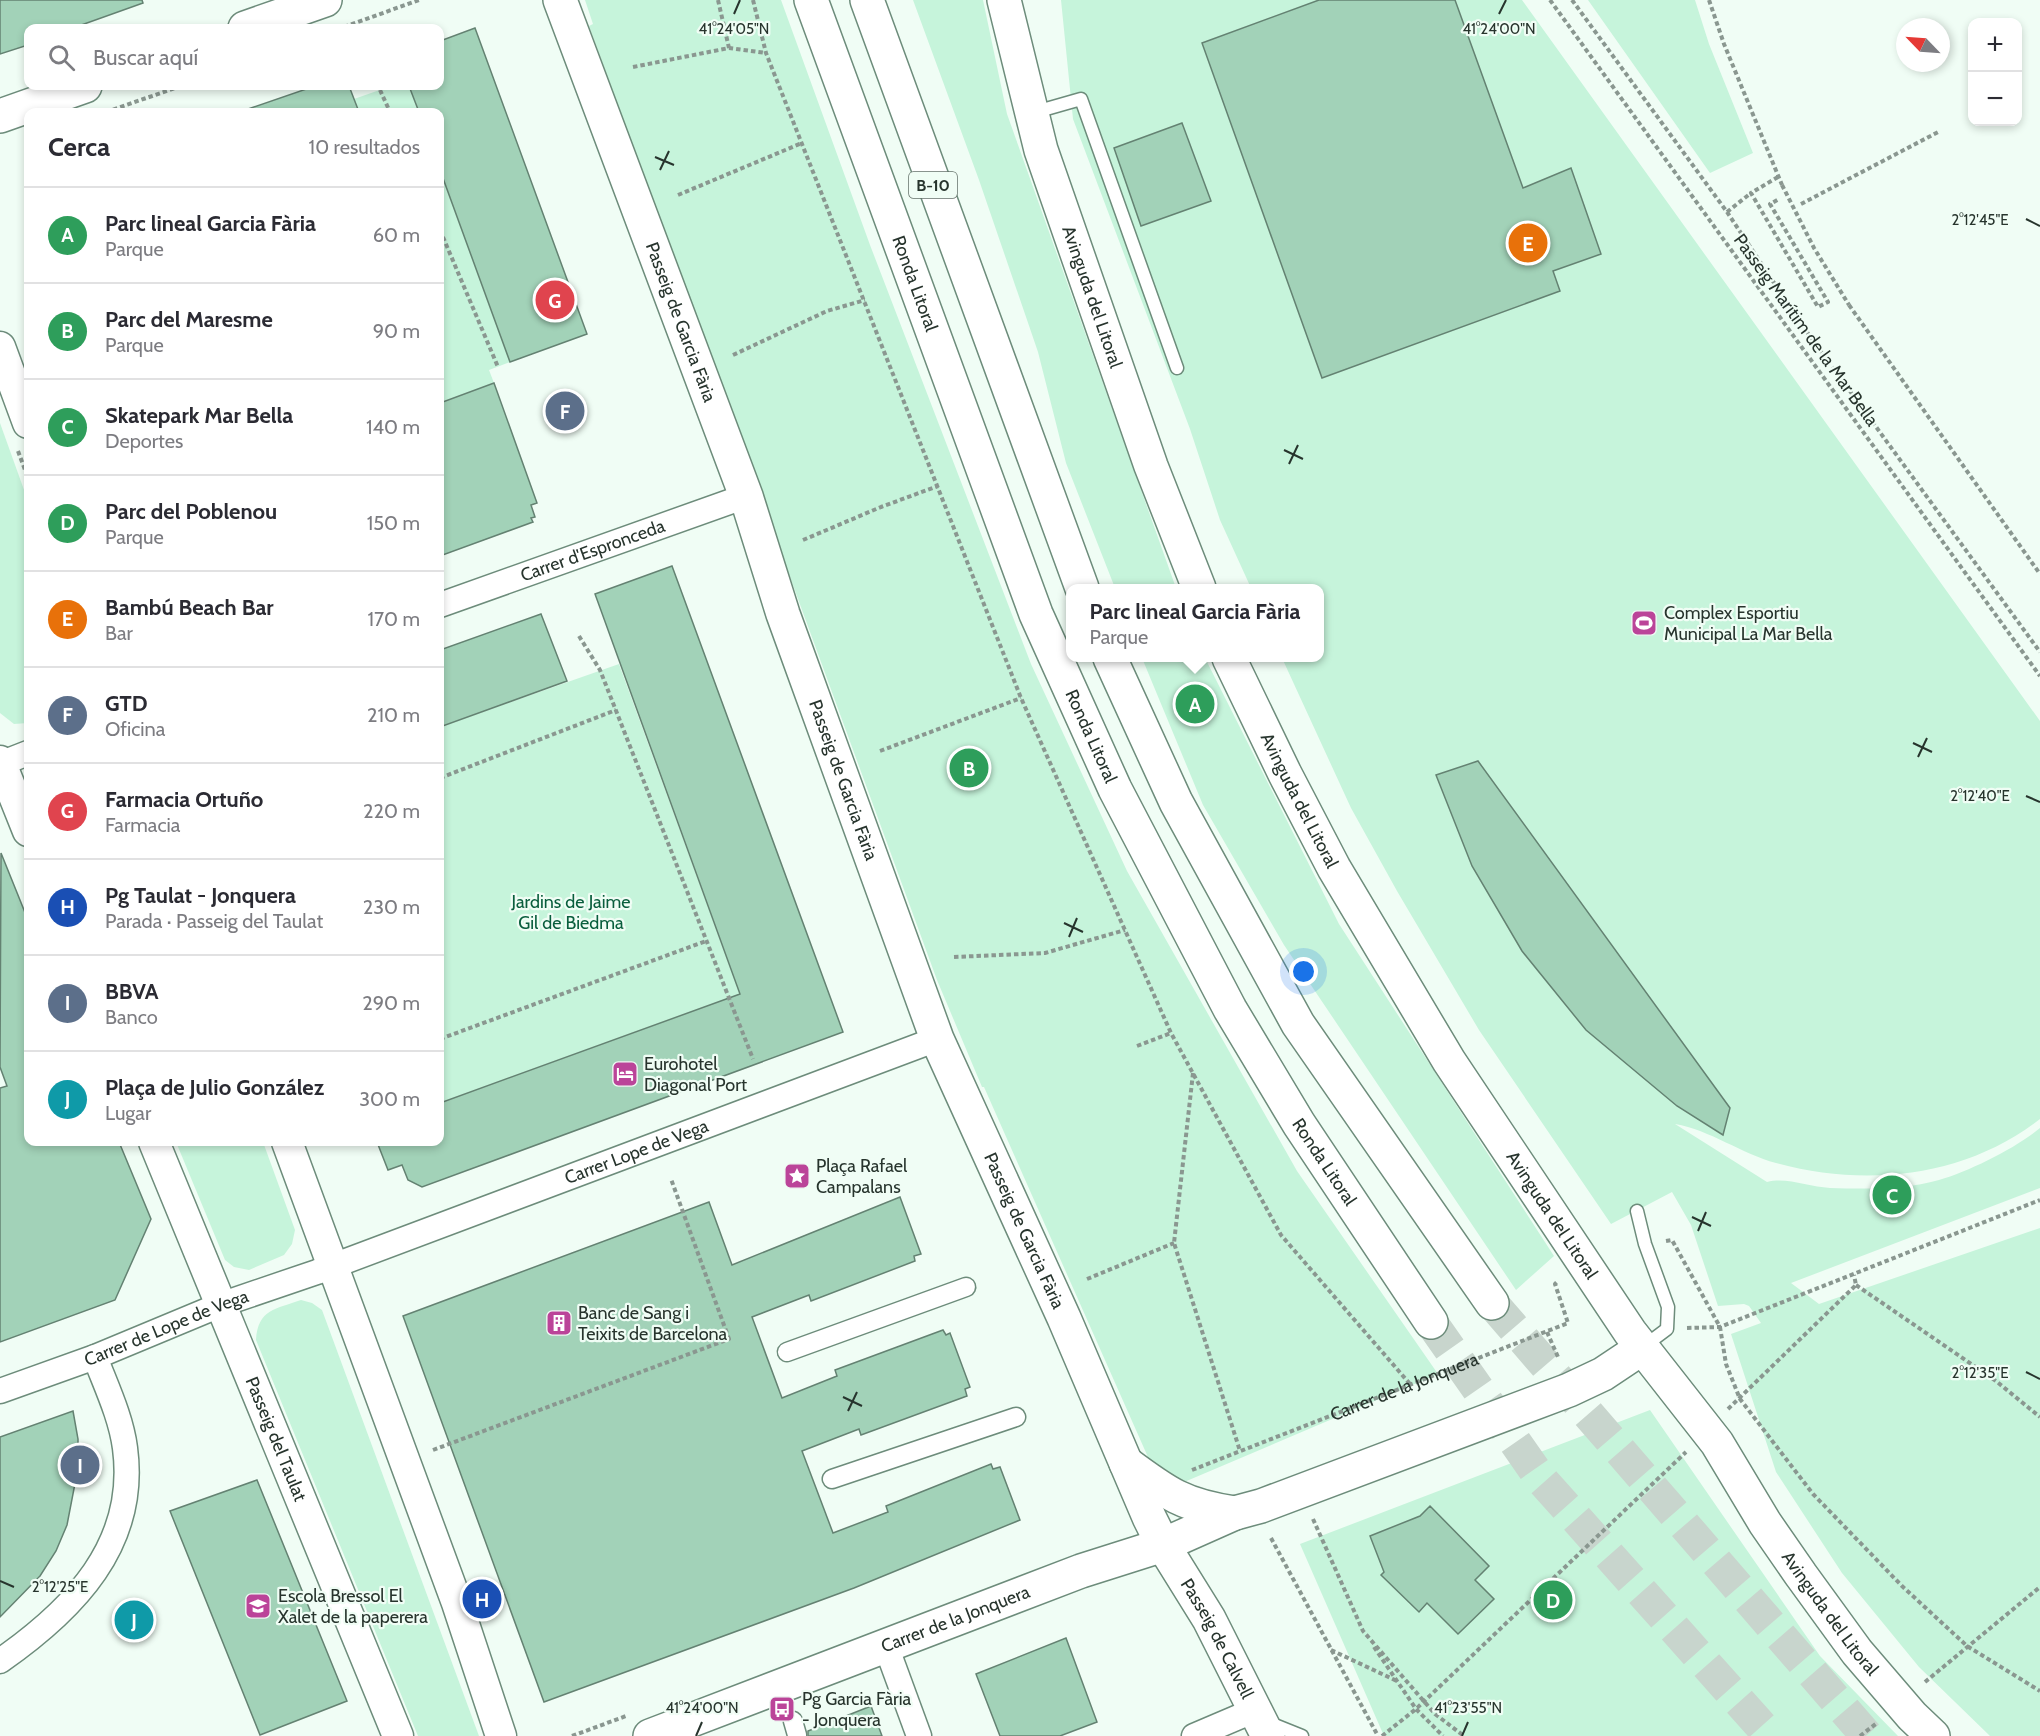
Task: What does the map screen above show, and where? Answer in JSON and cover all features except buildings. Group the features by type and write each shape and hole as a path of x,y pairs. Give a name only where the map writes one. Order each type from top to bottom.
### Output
{"main road":[{"path":"256,24 325,0"},
{"name":"Passeig de Garcia Fària","path":"560,0 746,496 783,614 937,1040 1064,1318 1124,1461 1163,1545"},
{"name":"Ronda Litoral","path":"811,0 1036,614 1114,789 1230,1009 1293,1114 1431,1322"},
{"name":"B-10","path":"867,0 1082,584"},
{"name":"Avinguda del Litoral","path":"1004,0 1041,150 1151,466 1197,584"},
{"path":"0,116 74,90"},
{"path":"1112,662 1176,802 1298,1024 1492,1303"},
{"name":"Avinguda del Litoral","path":"1231,662 1304,812 1414,1006 1582,1262 1642,1348 1717,1443 1765,1523 1857,1652 1912,1716 1933,1736"},
{"name":"Carrer de la Jonquera","path":"662,1734 1081,1571 1163,1545 1248,1509 1569,1390 1603,1374 1642,1348"},
{"path":"1124,1461 1183,1501 1202,1508 1248,1509"},
{"name":"Passeig de Calvell","path":"1163,1545 1209,1619 1261,1722"}],"street":[{"path":"0,347 24,412"},
{"name":"Carrer d'Espronceda","path":"444,604 746,496"},
{"path":"7,760 24,817"},
{"name":"Carrer Lope de Vega","path":"334,1265 937,1040"},
{"name":"Passeig del Taulat","path":"156,1146 398,1736"},
{"path":"289,1146 457,1603 501,1736"},
{"name":"Carrer de Lope de Vega","path":"0,1391 95,1357 220,1305 334,1265"},
{"path":"787,1352 966,1287"},
{"path":"0,1661 69,1606 86,1587 107,1552 119,1519 123,1506 125,1449 120,1426 95,1357"},
{"path":"832,1479 1016,1416"},
{"path":"886,1646 919,1736"},
{"path":"1194,1736 1261,1722"}],"lane":[{"path":"1031,114 1081,99 1177,368"},
{"path":"1637,1211 1645,1244 1668,1307 1666,1329 1642,1348"},
{"path":"1261,1722 1302,1736"}],"path":[{"path":"351,24 419,0"},
{"path":"718,0 729,48"},
{"name":"Passeig Marítim de la Mar Bella","path":"1550,0 2040,676"},
{"name":"Passeig Marítim de la Mar Bella","path":"1572,0 1727,212 1804,328 2040,652"},
{"path":"1709,0 1724,44 1778,177 1814,248 1849,305 2040,574"},
{"path":"633,68 729,48 766,53"},
{"path":"118,108 169,90"},
{"path":"380,90 388,108"},
{"path":"1801,204 1940,131"},
{"path":"678,195 802,143"},
{"path":"1727,212 1778,177"},
{"path":"1751,194 1818,307 1828,302 1770,204 1779,199"},
{"path":"444,239 498,367"},
{"path":"733,355 827,311 865,300"},
{"path":"803,540 938,486"},
{"path":"579,636 600,670 753,1059"},
{"path":"880,751 1020,698"},
{"path":"444,776 616,710"},
{"path":"954,957 1045,953 1125,930"},
{"path":"444,1039 706,941"},
{"path":"1137,1046 1171,1033"},
{"path":"1193,1073 1174,1242 1240,1451"},
{"path":"428,1452 729,1339 671,1179"},
{"path":"1720,1327 2040,1200"},
{"path":"1660,1241 1672,1240 1720,1327 1726,1365 1740,1399 1813,1494 1902,1586 1967,1646 2040,1691"},
{"path":"1087,1279 1174,1242"},
{"path":"1854,1275 1856,1285 1996,1381 2040,1417"},
{"name":"Carrer de la Jonquera","path":"1186,1472 1568,1323 1555,1284 1561,1279"},
{"path":"1725,1412 1856,1285"},
{"path":"1547,1332 1557,1357"},
{"path":"1382,1736 1416,1710 1688,1450"},
{"path":"1312,1517 1363,1631 1416,1710 1443,1736"},
{"path":"1271,1538 1378,1736"},
{"path":"1921,1686 2040,1587"},
{"path":"1363,1631 1435,1714 1464,1736"},
{"path":"1331,1650 1397,1682"}],"green space":[{"path":"585,0 781,0 870,245 1031,664 1127,871 1297,1171 1438,1374 1163,1491 984,1087 982,1087 937,980 589,26 593,24"},
{"path":"913,0 983,0 1007,114 1175,584 1113,584 1066,463 1038,352 979,180"},
{"name":"Complex Esportiu Municipal La Mar Bella","path":"1061,0 1522,0 2040,721 2040,1119 2011,1139 1980,1154 1948,1165 1914,1172 1880,1175 1845,1175 1810,1171 1776,1163 1701,1131 1675,1124 1767,1182 1790,1181 1822,1187 1857,1189 1913,1186 1951,1176 2006,1151 2040,1128 2040,1188 1791,1283 1819,1304 2040,1228 2040,1736 1990,1736 1919,1667 1842,1573 1776,1472 1731,1334 1761,1323 1749,1306 1744,1304 1718,1306 1691,1225 1672,1192 1611,1224 1479,1030 1351,808 1284,662 1324,662 1324,584 1249,584 1220,520 1190,429 1073,119"},
{"path":"1588,0 1695,0 1709,44 1753,153 1710,173"},
{"path":"380,90 411,90 417,108 357,108 354,99"},
{"path":"444,181 510,362 489,370 494,383 444,402"},
{"path":"0,423 24,490 24,723 14,724 0,713"},
{"path":"1144,662 1207,662 1339,924 1554,1256 1516,1290 1284,945 1203,805"},
{"name":"Jardins de Jaime Gil de Biedma","path":"619,664 740,994 444,1102 444,726"},
{"path":"178,1146 264,1146 295,1230 292,1244 284,1255 249,1270 234,1267 225,1260"},
{"path":"301,1300 312,1303 322,1310 479,1736 418,1736 256,1340 260,1322 265,1316 276,1308"},
{"path":"1650,1410 1820,1656 1898,1736 1384,1736 1300,1544"}],"tunnel":[{"path":"1492,1303 1867,1736"},
{"path":"1431,1322 1541,1479 1770,1736"}],"place":[{"name":"Bambú Beach Bar","path":"1528,243"},
{"name":"Farmacia Ortuño","path":"555,300"},
{"name":"GTD","path":"565,411"},
{"name":"Complex Esportiu Municipal La Mar Bella","path":"1644,623"},
{"name":"Parc lineal Garcia Fària","path":"1195,704"},
{"name":"Parc del Maresme","path":"969,768"},
{"name":"Eurohotel Diagonal Port","path":"625,1074"},
{"name":"Plaça Rafael Campalans","path":"797,1176"},
{"name":"Skatepark Mar Bella","path":"1892,1195"},
{"name":"Banc de Sang i Teixits de Barcelona","path":"559,1323"},
{"name":"BBVA","path":"80,1465"},
{"name":"Pg Taulat - Jonquera","path":"482,1599"},
{"name":"Parc del Poblenou","path":"1553,1600"},
{"name":"Escola Bressol El Xalet de la paperera","path":"258,1606"},
{"name":"Plaça de Julio González","path":"134,1620"},
{"name":"Pg Garcia Fària - Jonquera","path":"782,1709"}]}
